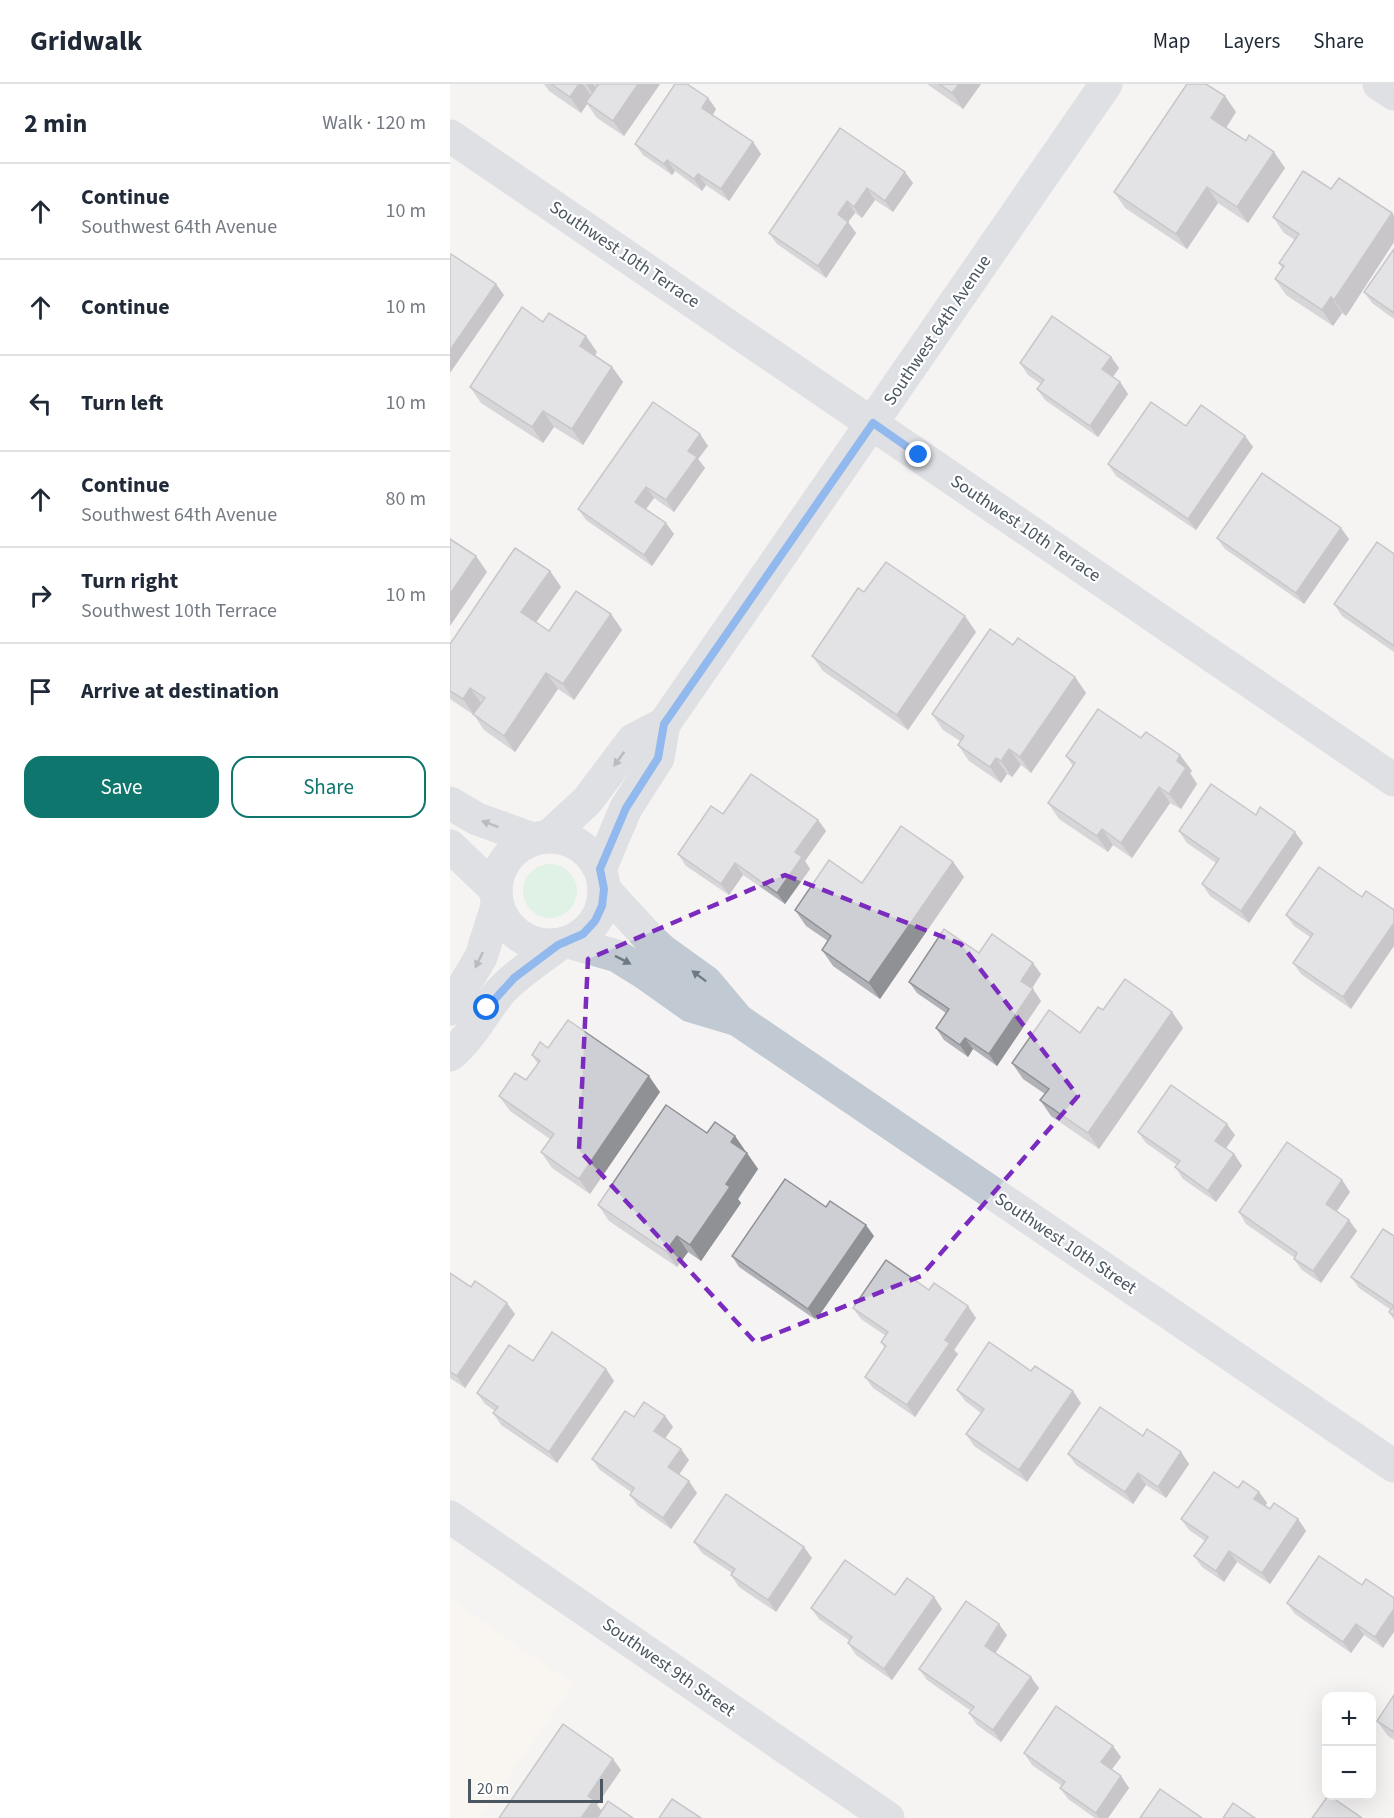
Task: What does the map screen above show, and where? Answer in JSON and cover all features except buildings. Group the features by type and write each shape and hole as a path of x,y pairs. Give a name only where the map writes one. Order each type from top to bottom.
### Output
{"street":[{"name":"Southwest 64th Avenue","path":"602,879 626,808 658,758 664,724 1106,84"},
{"path":"1379,84 1394,94"},
{"name":"Southwest 10th Terrace","path":"450,136 1394,780"},
{"name":"Southwest 64th Avenue","path":"541,838 587,801 633,740 664,724"},
{"path":"450,803 477,819 541,838 565,839 579,845 591,856 602,879 602,906 595,921 583,934 563,943 508,984 487,1008 462,1045 450,1055"},
{"path":"450,1009 481,957 496,898 498,873 506,859 518,847 541,838"},
{"path":"450,846 496,898 504,920 514,932 528,940 543,944 563,943"},
{"name":"Southwest 10th Street","path":"602,879 656,944 706,982 738,1020 1394,1466"},
{"name":"Southwest 10th Street","path":"563,943 617,956 691,1006 738,1020"},
{"name":"Southwest 9th Street","path":"450,1517 888,1818"}],"highlighted area":[{"path":"785,875 961,944 1078,1096 921,1276 755,1342 579,1150 588,959"}],"shaded area":[{"path":"450,1599 574,1684 480,1818 450,1818"}],"green space":[{"path":"550,864 560,866 569,872 575,881 577,891 575,901 569,910 560,916 550,918 540,916 531,910 525,901 523,891 525,881 531,872 540,866"}],"route":[{"path":"487,1008 514,978 558,945 583,934 595,921 602,906 604,889 600,869 626,808 658,758 664,724 873,423 919,455"}]}
